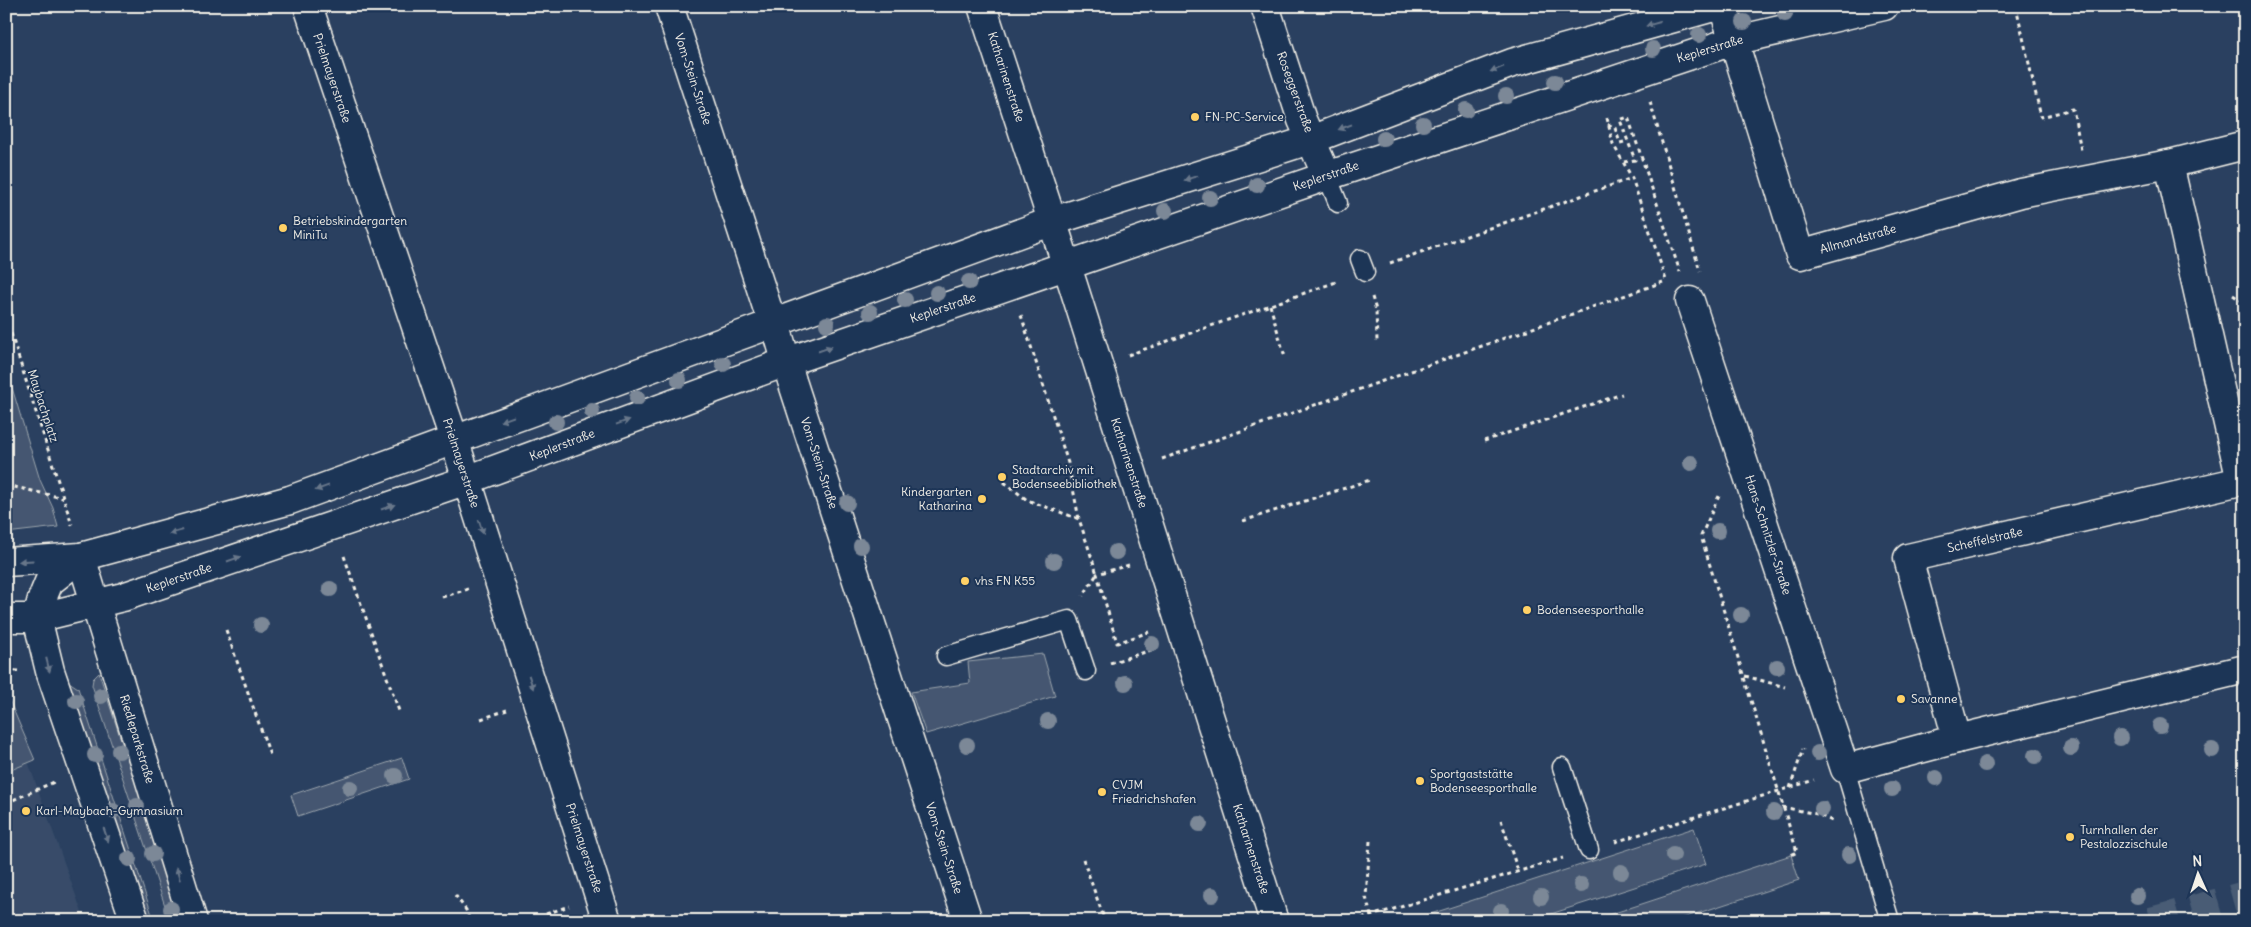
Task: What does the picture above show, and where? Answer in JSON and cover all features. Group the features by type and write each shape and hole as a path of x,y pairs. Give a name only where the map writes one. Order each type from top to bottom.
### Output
{"street":[{"name":"Prielmayerstraße","path":"308,6 454,439 607,921"},
{"name":"Vom-Stein-Straße","path":"669,6 767,307 775,323 786,362 968,921"},
{"name":"Katharinenstraße","path":"982,6 1053,221 1274,921"},
{"name":"Roseggerstraße","path":"1265,6 1302,120 1327,176"},
{"path":"6,562 81,556 290,500 1053,221 1312,139 1512,63 1717,6"},
{"name":"Allmandstraße","path":"1723,6 1800,255 2021,193 2169,164 2245,145"},
{"name":"Keplerstraße","path":"6,618 37,618 96,604 467,480 786,362 1327,176 1733,41 1884,6"},
{"path":"2169,164 2243,480"},
{"name":"Hans-Schnitzler-Straße","path":"1679,294 1741,450 1846,769"},
{"name":"Scheffelstraße","path":"1957,739 1908,558 2243,480"},
{"path":"81,556 50,582 42,598 37,618 50,672 135,921"},
{"name":"Riedleparkstraße","path":"81,556 193,921"},
{"path":"1846,769 1957,739 2245,669"}],"lane":[{"path":"1327,176 1338,203"},
{"path":"946,656 1069,620 1086,671"},
{"path":"1562,767 1589,850"},
{"path":"1846,769 1890,921"}],"path":[{"path":"2016,6 2041,117 2074,109 2077,131"},
{"path":"1647,94 1702,280 1679,294"},
{"path":"1607,116 1613,144 1632,178 1666,281 1679,294"},
{"path":"1624,162 1635,160 1620,120 1628,117 1679,294"},
{"path":"1608,124 1615,128 1620,143 1628,141"},
{"path":"1362,265 1376,310 1377,341"},
{"path":"1157,460 1666,281"},
{"path":"1270,305 1286,357"},
{"name":"Maybachplatz","path":"6,318 69,515"},
{"path":"1022,321 1068,463 1079,520 1117,642 1152,631"},
{"path":"1484,441 1622,394"},
{"path":"1741,450 1701,536 1797,852 1791,855"},
{"path":"1243,522 1370,480"},
{"path":"1004,482 1027,500 1079,520"},
{"path":"6,485 63,498"},
{"path":"341,546 399,711"},
{"path":"1069,620 1097,574 1127,566"},
{"path":"442,598 476,587"},
{"path":"226,630 270,754"},
{"path":"1086,671 1158,648"},
{"path":"6,670 16,672"},
{"path":"481,719 515,707"},
{"path":"6,803 58,780"},
{"path":"1782,807 1817,814 1866,840"},
{"path":"1501,820 1518,871"},
{"path":"1370,841 1366,897 1371,916"},
{"path":"1083,859 1106,921"},
{"path":"455,895 466,910 470,921"}],"shaded area":[{"path":"6,368 40,480 53,508 58,527 6,533"},
{"path":"1043,654 1055,696 926,734 911,692 970,683 968,662"},
{"path":"99,673 181,921 170,921 92,685 93,679"},
{"path":"69,682 78,688 154,921 143,921 65,683"},
{"path":"6,693 35,760 6,772"},
{"name":"Karl-Maybach-Gymnasium","path":"6,700 85,921 6,921"},
{"path":"402,758 409,779 298,816 291,795"},
{"path":"1694,828 1706,864 1529,921 1409,921"},
{"path":"1791,855 1799,880 1674,921 1590,921"}],"tunnel":[{"path":"2151,921 2245,895"}],"place":[{"name":"FN-PC-Service","path":"1195,117"},
{"name":"Betriebskindergarten MiniTu","path":"283,228"},
{"name":"Stadtarchiv mit Bodenseebibliothek","path":"1002,477"},
{"name":"Kindergarten Katharina","path":"982,499"},
{"name":"vhs FN K55","path":"965,581"},
{"name":"Bodenseesporthalle","path":"1527,610"},
{"name":"Savanne","path":"1901,699"},
{"name":"Sportgaststätte Bodenseesporthalle","path":"1420,781"},
{"name":"CVJM Friedrichshafen","path":"1102,792"},
{"name":"Karl-Maybach-Gymnasium","path":"26,811"},
{"name":"Turnhallen der Pestalozzischule","path":"2070,837"}]}
